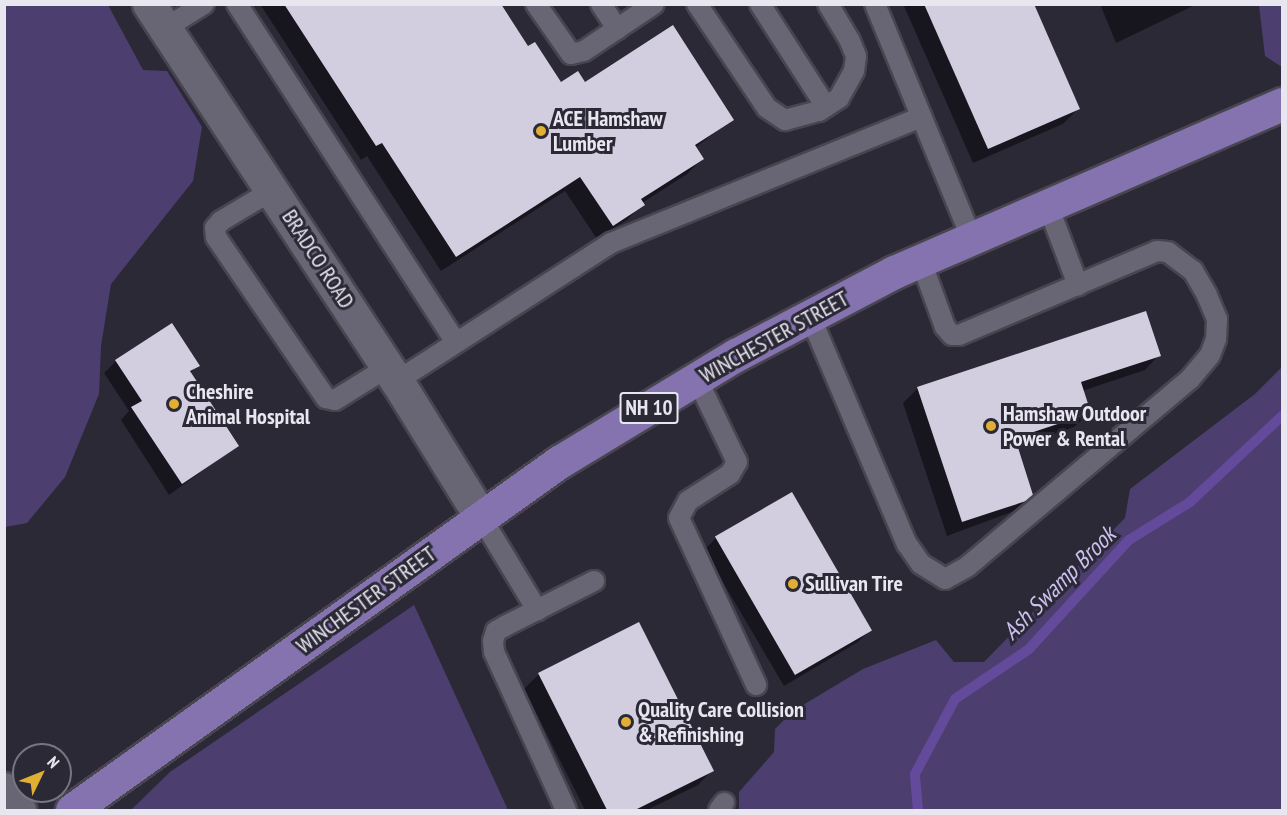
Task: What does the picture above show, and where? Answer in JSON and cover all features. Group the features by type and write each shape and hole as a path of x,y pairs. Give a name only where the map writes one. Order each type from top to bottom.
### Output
{"main road":[{"name":"WINCHESTER STREET","path":"72,810 559,462 697,379 810,316 921,261 1282,104"}],"street":[{"name":"BRADCO ROAD","path":"157,17 392,374 481,518"},
{"path":"4,789 19,810"}],"lane":[{"path":"157,17 204,4"},
{"path":"237,4 456,342"},
{"path":"536,4 571,54 584,51 654,4"},
{"path":"601,4 617,29"},
{"path":"697,4 775,116 797,120 826,107 839,98 847,86 856,56 828,4"},
{"path":"760,4 826,107"},
{"path":"874,4 972,239"},
{"path":"273,190 222,221 215,228 216,237 326,398 335,400 456,342 611,243 921,117"},
{"path":"1048,206 1078,285"},
{"path":"810,316 907,544 925,569 945,579 968,566 1190,379 1210,355 1216,339 1217,319 1203,287 1181,258 1157,251 952,335 921,261"},
{"path":"697,379 737,462 730,474 688,501 679,518 756,685"},
{"path":"481,518 537,610"},
{"path":"566,810 494,652 496,632 594,581"}],"shaded area":[{"path":"4,5 108,5 143,70 167,71 202,127 193,181 111,284 101,346 99,394 65,477 27,523 5,527"},
{"path":"1259,5 1282,5 1282,67 1265,56"},
{"path":"1282,367 1282,810 739,810 739,792 774,752 775,729 793,711 863,669 936,640 954,662 984,662 1125,518 1130,489 1255,394"},
{"path":"414,605 508,810 131,810 170,772"}],"building":[{"name":"ACE Hamshaw Lumber","path":"284,4 501,4 528,46 535,42 561,82 578,71 585,82 673,25 734,120 695,145 704,159 641,199 645,205 613,226 580,177 456,257 382,143 376,146"},
{"path":"924,4 1034,4 1080,109 988,149"},
{"name":"Hamshaw Outdoor Power & Rental","path":"1146,311 1161,356 1081,382 1091,413 1015,438 1033,495 1026,501 962,522 917,387"},
{"name":"Cheshire Animal Hospital","path":"172,323 200,366 190,371 239,446 182,484 131,407 142,401 115,360"},
{"name":"Sullivan Tire","path":"792,492 872,631 795,675 715,536"},
{"name":"Quality Care Collision & Refinishing","path":"639,622 714,771 635,810 607,810 538,673"}],"waterway":[{"name":"Ash Swamp Brook","path":"918,810 915,774 955,699 1029,649 1129,540 1190,502 1282,416"}],"place":[{"name":"ACE Hamshaw Lumber","path":"541,131"},
{"name":"Cheshire Animal Hospital","path":"174,404"},
{"name":"Hamshaw Outdoor Power & Rental","path":"991,426"},
{"name":"Sullivan Tire","path":"793,584"},
{"name":"Quality Care Collision & Refinishing","path":"626,722"}]}
